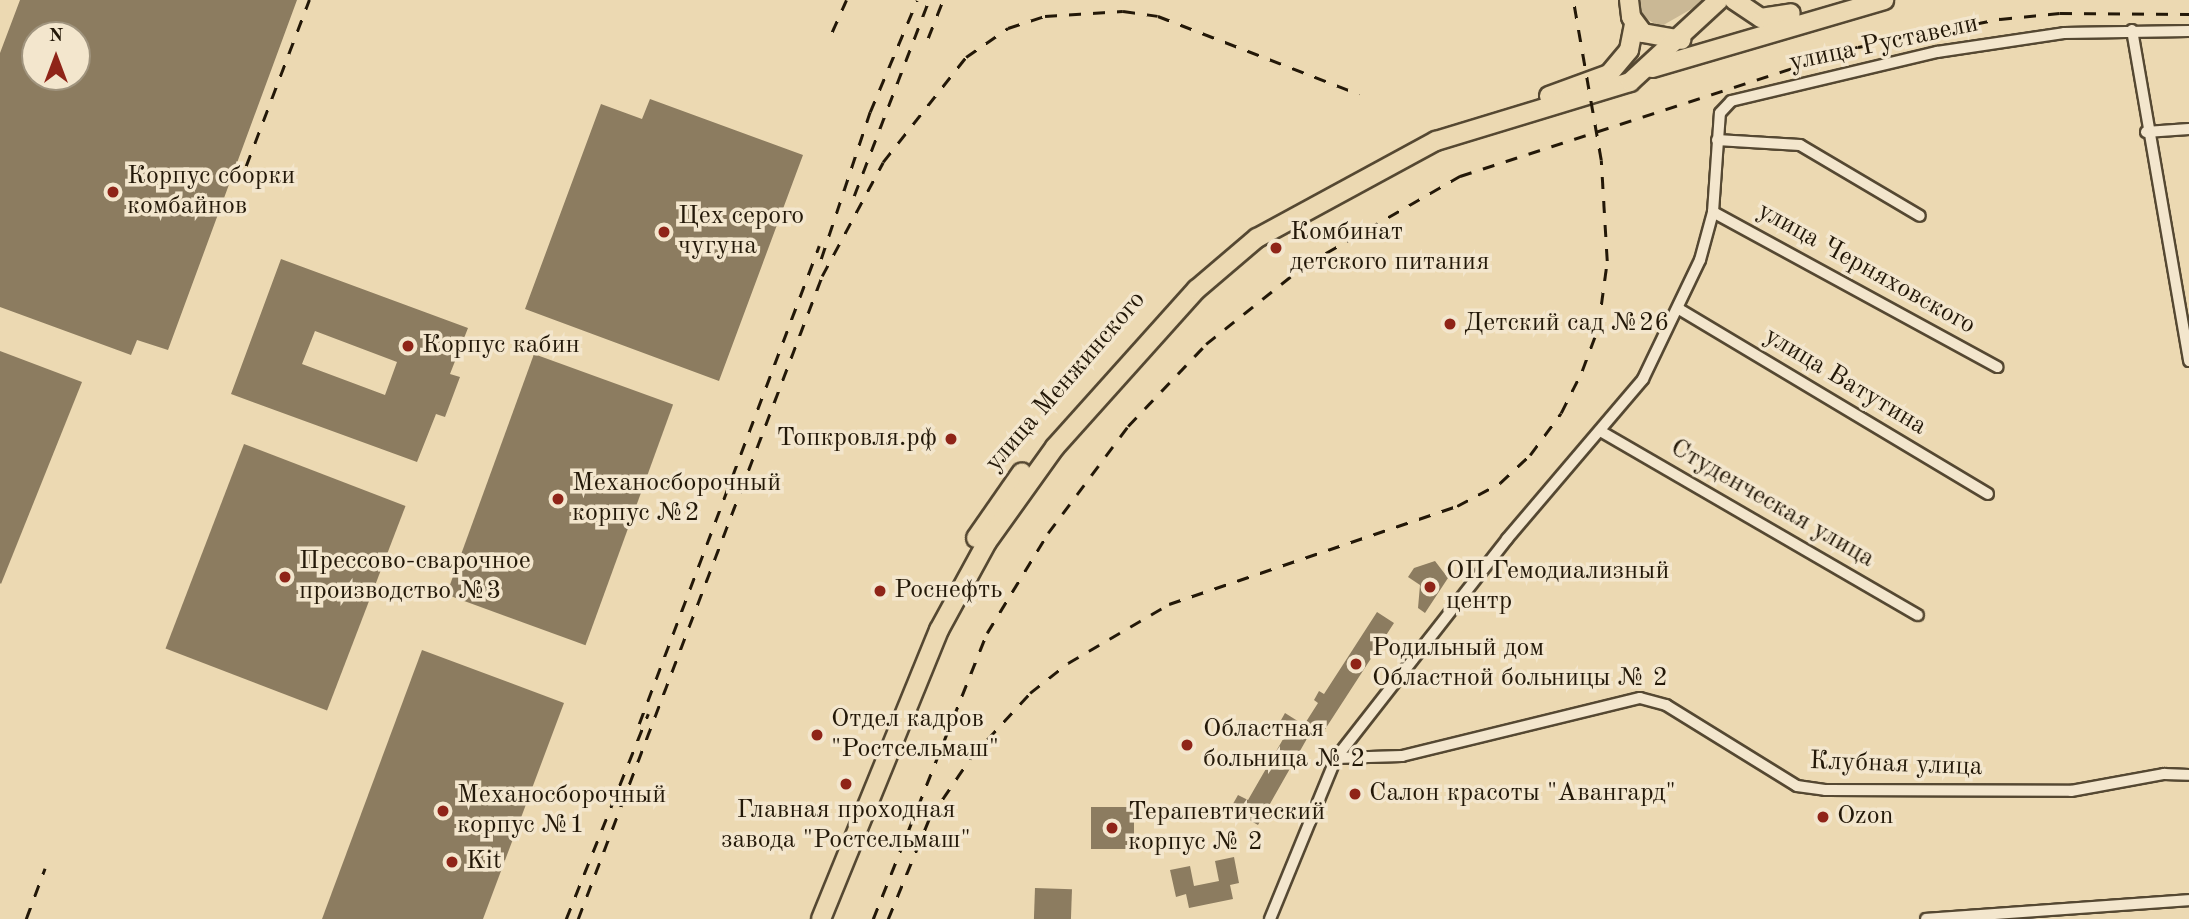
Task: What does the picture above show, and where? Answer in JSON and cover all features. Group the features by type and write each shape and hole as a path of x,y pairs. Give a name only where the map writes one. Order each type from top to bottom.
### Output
{"main road":[{"path":"1578,94 1620,64 1634,24 1629,0"},
{"path":"1647,70 1718,0"},
{"path":"1734,0 1747,12 1773,18 1843,0"},
{"path":"1578,94 1610,92 1647,70 1787,26 1884,0"},
{"path":"1634,24 1658,40 1676,39 1701,43 1787,26"},
{"name":"улица Менжинского","path":"810,919 929,625 977,536 1046,440 1159,313 1250,233 1363,168 1492,113 1578,94"},
{"name":"улица Менжинского","path":"821,919 939,630 987,542 1055,447 1197,289 1257,238 1426,146 1494,120 1578,94"}],"street":[{"path":"2132,30 2146,132 2189,361"},
{"name":"улица Руставели","path":"1717,140 1720,113 1731,101 1937,52 2064,33 2189,31"},
{"path":"2146,132 2189,129"},
{"path":"1269,919 1336,758 1507,539 1602,432 1643,379 1679,309 1713,212 1717,140 1800,145 1920,216"},
{"name":"улица Черняховского","path":"1713,212 1997,367"},
{"name":"улица Ватутина","path":"1679,309 1988,494"},
{"name":"Студенческая улица","path":"1602,432 1918,615"},
{"name":"Клубная улица","path":"1336,758 1402,756 1640,698 1666,705 1797,786 1825,790 2071,791 2164,774 2189,775"},
{"path":"1926,919 2189,900"}],"shaded area":[{"path":"1640,0 1707,0 1660,27 1642,16"}],"building":[{"name":"Корпус сборки комбайнов","path":"20,0 297,0 168,350 137,340 131,355 0,307 0,53"},
{"name":"Цех серого чугуна","path":"650,99 803,155 719,381 525,309 601,104 642,119"},
{"name":"Корпус кабин","path":"281,259 468,328 450,374 460,377 445,417 436,414 417,462 231,394","holes":["315,331 397,362 385,395 302,364"]},
{"path":"0,351 82,382 1,584 0,583"},
{"name":"Механосборочный корпус №2","path":"534,354 673,405 586,645 446,595"},
{"name":"Прессово-сварочное производство №3","path":"244,444 406,506 327,710 166,648"},
{"name":"ОП Гемодиализный центр","path":"1435,561 1448,578 1425,613 1418,608 1420,585 1408,577 1414,568"},
{"path":"1377,612 1394,623 1322,734 1313,728 1258,825 1230,809 1238,795 1248,800 1286,734 1276,729 1285,713 1304,725 1318,703 1314,700 1319,691 1324,694"},
{"name":"Механосборочный корпус №1","path":"422,650 564,703 483,919 322,919"},
{"name":"Терапевтический корпус № 2","path":"1091,807 1134,807 1134,849 1091,849"},
{"path":"1234,857 1239,883 1230,885 1233,899 1189,908 1186,894 1176,897 1170,870 1190,866 1194,886 1219,881 1215,861"},
{"path":"1035,888 1072,889 1071,919 1034,919"}],"railway":[{"path":"246,166 309,0"},
{"path":"832,32 846,0"},
{"path":"821,259 870,112 917,0"},
{"path":"854,196 929,0"},
{"path":"928,38 943,0"},
{"path":"888,919 929,819 971,757 1030,693 1068,663 1169,604 1457,506 1500,483 1530,455 1561,413 1582,371 1598,328 1607,261 1601,160 1573,0"},
{"path":"578,919 822,276 883,162 966,57 1008,28 1045,16 1123,11 1158,16 1359,94"},
{"path":"873,919 987,633 1048,533 1128,426 1206,344 1305,265 1460,176 1858,47 2000,19 2060,13 2189,14"},
{"path":"639,724 819,246"},
{"path":"566,919 648,714"},
{"path":"26,919 45,868"}],"place":[{"name":"Корпус сборки комбайнов","path":"113,192"},
{"name":"Цех серого чугуна","path":"664,232"},
{"name":"Комбинат детского питания","path":"1276,248"},
{"name":"Детский сад №26","path":"1450,324"},
{"name":"Корпус кабин","path":"408,346"},
{"name":"Топкровля.рф","path":"951,439"},
{"name":"Механосборочный корпус №2","path":"558,499"},
{"name":"Прессово-сварочное производство №3","path":"285,577"},
{"name":"ОП Гемодиализный центр","path":"1430,587"},
{"name":"Роснефть","path":"880,591"},
{"name":"Родильный дом Областной больницы № 2","path":"1356,664"},
{"name":"Отдел кадров \"Ростсельмаш\"","path":"817,735"},
{"name":"Областная больница № 2","path":"1187,745"},
{"name":"Главная проходная завода \"Ростсельмаш\"","path":"846,784"},
{"name":"Салон красоты \"Авангард\"","path":"1355,794"},
{"name":"Механосборочный корпус №1","path":"443,811"},
{"name":"Ozon","path":"1823,817"},
{"name":"Терапевтический корпус № 2","path":"1112,828"},
{"name":"Kit","path":"452,862"}]}
